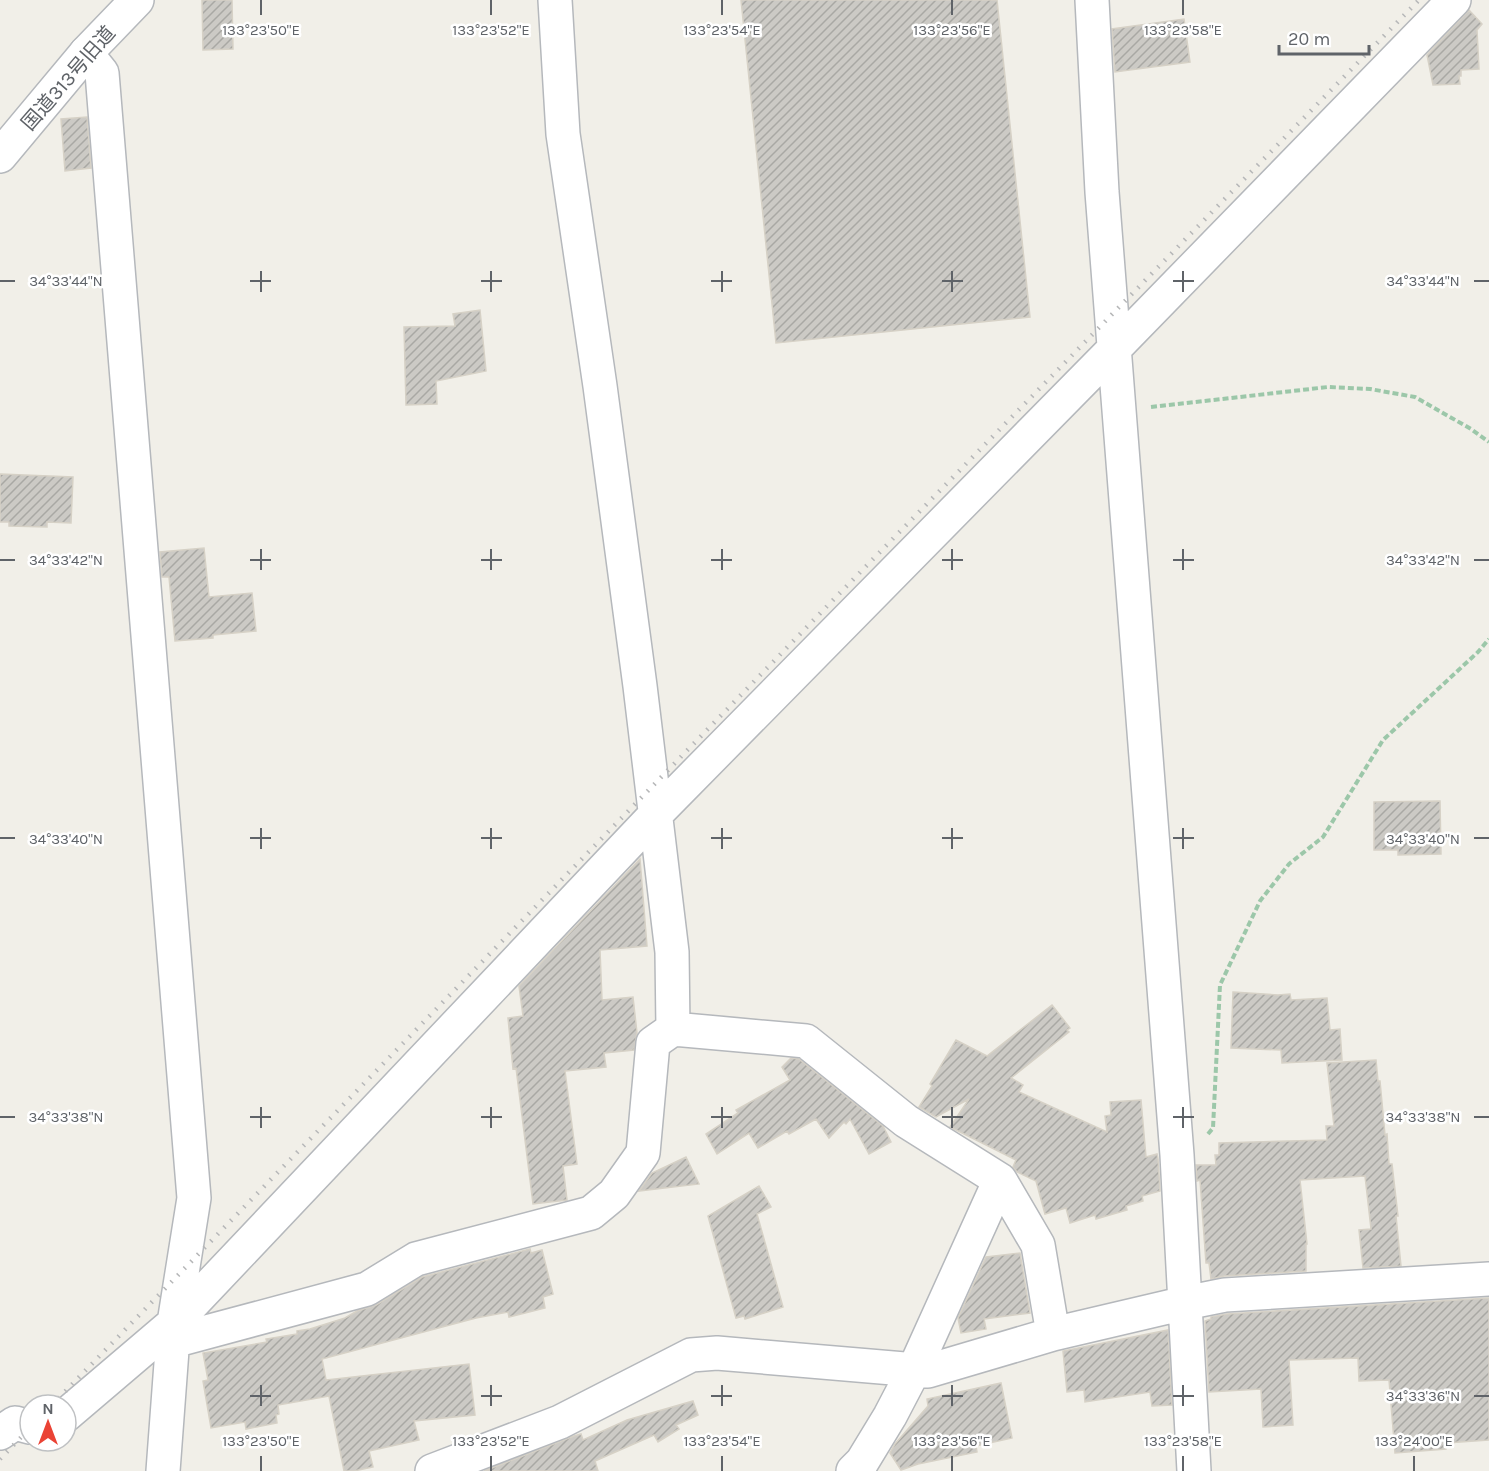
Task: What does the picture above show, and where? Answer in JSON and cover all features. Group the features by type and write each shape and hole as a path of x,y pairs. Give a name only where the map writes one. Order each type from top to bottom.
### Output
{"street":[{"name":"国道313号旧道","path":"0,156 86,53 137,0"},
{"path":"555,0 563,134 600,386 672,952 673,1029"},
{"path":"1092,0 1102,192 1177,1155 1194,1471"},
{"path":"78,1406 174,1332 655,815 1454,0"},
{"path":"86,53 102,74 194,1198 174,1332 163,1471"},
{"path":"174,1332 367,1289 416,1259 591,1213 614,1194 643,1153 653,1043 673,1029 806,1041 906,1121 1000,1180 1038,1245 1053,1334"},
{"path":"854,1471 890,1416 914,1370 1000,1180"},
{"path":"432,1471 560,1422 692,1355 717,1353 928,1371 1053,1334 1225,1295 1489,1279"},
{"path":"0,1433 15,1423 18,1424"}],"path":[{"path":"1119,410 1328,387 1370,388 1415,397 1489,442"},
{"path":"1177,1155 1193,1151 1213,1128 1220,985 1260,901 1289,864 1323,837 1383,740 1478,652 1489,639"}],"building":[{"path":"202,0 232,0 233,49 203,50"},
{"path":"741,0 997,0 1030,317 776,343"},
{"path":"1469,10 1482,24 1477,30 1479,69 1461,70 1460,84 1433,85 1427,55"},
{"path":"1184,19 1190,62 1115,72 1112,29"},
{"path":"87,117 91,168 65,171 61,119"},
{"path":"480,310 486,371 436,381 437,404 406,405 404,327 455,326 453,314"},
{"path":"0,474 73,477 71,523 47,522 47,527 9,526 9,522 0,522"},
{"path":"204,548 209,597 252,593 256,631 175,641 169,577 162,577 160,552"},
{"path":"1440,801 1441,854 1398,855 1398,850 1374,850 1374,802"},
{"path":"640,859 647,946 600,950 602,1000 633,997 637,1033 634,1050 604,1053 606,1067 565,1071 577,1164 563,1166 567,1200 533,1204 516,1068 513,1069 508,1018 523,1016 519,986"},
{"path":"1233,992 1290,994 1291,1000 1327,998 1330,1030 1340,1029 1342,1060 1282,1063 1281,1050 1231,1048"},
{"path":"1052,1005 1070,1028 1067,1030 1069,1032 1011,1078 1023,1085 1019,1092 1107,1132 1105,1116 1111,1115 1110,1102 1141,1100 1146,1157 1157,1154 1158,1159 1160,1191 1142,1196 1143,1201 1126,1206 1127,1210 1096,1219 1095,1215 1070,1223 1066,1208 1045,1214 1036,1181 1017,1172 1013,1167 1016,1160 950,1127 969,1099 936,1117 919,1107 956,1040 987,1056"},
{"path":"791,1058 799,1059 883,1126 891,1142 869,1154 850,1119 846,1124 844,1122 829,1138 816,1119 789,1134 787,1131 758,1148 749,1133 717,1154 706,1134 738,1113 736,1110 790,1080 782,1067"},
{"path":"1376,1060 1389,1164 1392,1164 1401,1266 1363,1268 1359,1230 1371,1229 1365,1176 1300,1180 1307,1244 1306,1271 1224,1276 1211,1279 1209,1263 1206,1263 1200,1180 1197,1181 1196,1165 1216,1165 1215,1155 1219,1155 1219,1143 1327,1140 1326,1126 1334,1126 1327,1063"},
{"path":"686,1157 699,1184 639,1191 652,1173"},
{"path":"759,1186 771,1207 757,1214 783,1307 745,1319 744,1316 736,1318 708,1216"},
{"path":"530,1249 531,1253 542,1250 553,1294 543,1297 545,1308 509,1317 508,1312 476,1318 322,1359 326,1380 469,1364 475,1415 414,1421 419,1440 369,1451 373,1467 354,1471 344,1471 329,1396 278,1405 277,1423 246,1429 245,1422 211,1428 203,1381 208,1380 203,1353 267,1342 266,1339 297,1334 297,1331 345,1318 357,1311 376,1305 422,1277"},
{"path":"1020,1253 1030,1313 984,1319 986,1329 961,1333 958,1318 986,1257"},
{"path":"1489,1298 1489,1440 1446,1443 1446,1449 1395,1453 1389,1380 1359,1381 1358,1358 1289,1360 1293,1425 1263,1427 1261,1389 1209,1392 1205,1321 1211,1317 1227,1314"},
{"path":"1168,1330 1172,1405 1152,1406 1150,1392 1085,1402 1084,1390 1067,1392 1063,1351"},
{"path":"1001,1383 1012,1438 976,1446 977,1452 918,1464 901,1470 890,1453 928,1406 927,1399"},
{"path":"693,1401 698,1415 676,1425 679,1429 658,1442 654,1435 595,1461 598,1471 484,1471 574,1436 581,1434 583,1440 627,1420"}],"railway":[{"path":"64,1393 1419,0"},
{"path":"0,1459 18,1440"}]}
